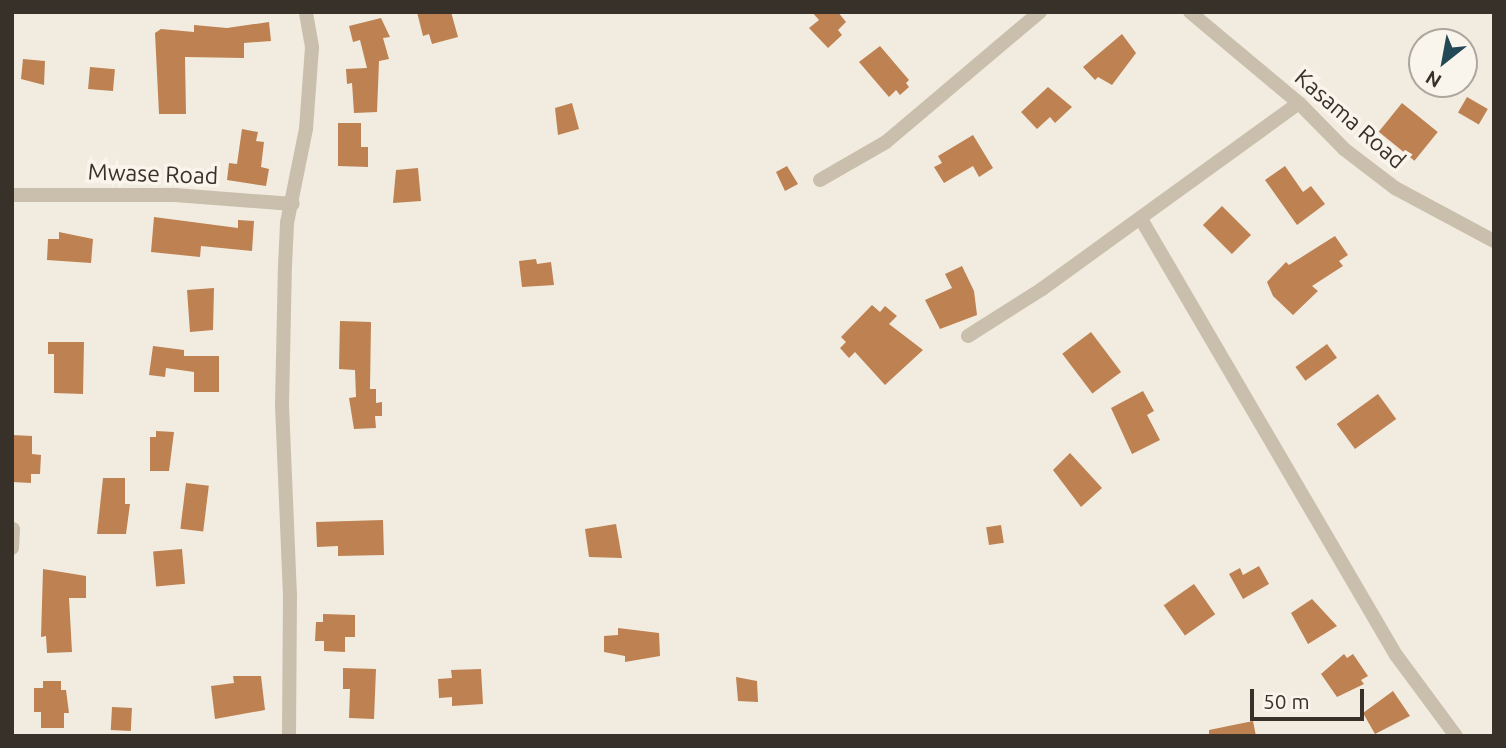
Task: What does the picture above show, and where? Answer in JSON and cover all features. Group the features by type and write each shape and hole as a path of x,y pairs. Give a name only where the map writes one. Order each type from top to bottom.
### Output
{"street":[{"path":"289,736 290,596 282,406 287,223 293,204 306,129 312,47 306,12"},
{"path":"820,180 886,142 1041,12"},
{"name":"Kasama Road","path":"1190,12 1299,103 1344,149 1395,188 1494,242"},
{"path":"968,336 1141,219 1299,103"},
{"name":"Mwase Road","path":"12,195 175,195 293,204"},
{"path":"1141,219 1396,655 1456,736"},
{"path":"12,548 13,529"}],"building":[{"path":"417,12 451,12 458,37 432,44 429,34 423,36"},
{"path":"812,12 838,12 846,22 838,30 842,35 828,48 809,28 819,20"},
{"path":"381,18 390,37 383,38 389,59 379,61 377,112 354,113 352,83 347,84 346,69 367,68 360,40 353,42 349,26"},
{"path":"269,22 271,41 244,43 244,58 185,57 186,114 159,114 155,33 161,29 194,32 194,25 227,28"},
{"path":"1122,34 1136,53 1112,85 1098,77 1095,80 1083,67"},
{"path":"880,46 909,80 906,83 909,87 900,95 896,90 889,97 859,62"},
{"path":"23,59 45,61 44,85 21,79"},
{"path":"90,67 115,69 113,91 88,89"},
{"path":"1048,87 1072,107 1055,123 1050,117 1037,129 1021,112"},
{"path":"1466,98 1488,109 1479,125 1458,113"},
{"path":"572,103 579,129 558,135 555,108"},
{"path":"1402,103 1438,132 1414,161 1379,132"},
{"path":"338,123 361,123 361,147 368,147 368,167 338,166"},
{"path":"242,129 258,132 256,141 264,142 261,167 269,169 266,186 227,180 229,163 237,164"},
{"path":"973,135 993,168 979,177 973,166 944,183 934,167 942,163 938,156"},
{"path":"787,166 798,184 785,191 776,172"},
{"path":"1285,166 1303,192 1311,186 1325,204 1297,225 1265,180"},
{"path":"418,168 421,201 393,203 396,170"},
{"path":"1222,206 1251,235 1232,254 1203,225"},
{"path":"154,217 238,228 238,220 254,221 252,251 201,246 200,257 151,252"},
{"path":"59,232 93,239 91,263 47,260 48,239 59,239"},
{"path":"1335,236 1348,255 1339,261 1343,266 1312,286 1318,291 1293,315 1273,296 1267,282 1286,262 1289,265"},
{"path":"536,259 537,264 551,262 554,285 522,287 519,261"},
{"path":"962,266 974,291 977,315 940,329 925,300 952,288 945,274"},
{"path":"214,288 213,330 190,332 187,290"},
{"path":"872,305 880,312 885,306 897,316 889,324 923,350 885,385 855,352 849,358 840,348 846,342 841,337"},
{"path":"340,321 371,322 370,389 376,389 376,403 382,402 382,416 375,416 376,428 354,429 349,398 356,397 355,370 339,369"},
{"path":"1091,332 1121,372 1092,394 1062,354"},
{"path":"48,342 84,342 83,394 54,393 54,354 48,354"},
{"path":"1327,344 1337,358 1305,381 1295,367"},
{"path":"153,346 184,350 184,356 219,356 219,392 194,392 194,372 166,368 165,377 149,375"},
{"path":"1143,391 1154,411 1147,415 1160,440 1132,454 1111,408"},
{"path":"1378,394 1396,419 1355,449 1337,424"},
{"path":"156,431 174,432 169,471 150,471 150,437 156,437"},
{"path":"12,435 32,436 32,454 41,455 40,474 31,474 31,483 12,482"},
{"path":"1070,453 1102,488 1081,507 1053,470"},
{"path":"103,478 125,478 125,504 130,504 126,534 97,534"},
{"path":"186,483 209,486 203,531 180,529"},
{"path":"383,520 384,555 338,556 338,546 317,547 316,522"},
{"path":"616,524 622,558 589,557 585,529"},
{"path":"1001,525 1004,543 989,545 986,527"},
{"path":"182,549 185,584 156,586 153,552"},
{"path":"1259,566 1269,584 1243,599 1229,574 1240,568 1243,575"},
{"path":"43,569 86,576 86,598 69,598 72,652 47,653 46,636 41,637"},
{"path":"1194,584 1215,614 1185,636 1164,605"},
{"path":"1312,599 1337,626 1308,644 1291,613"},
{"path":"323,614 355,615 355,637 345,637 345,652 324,651 324,641 315,641 316,622 323,622"},
{"path":"618,628 659,633 660,656 625,662 625,656 604,652 604,636 618,635"},
{"path":"1344,654 1347,658 1353,654 1368,676 1361,680 1364,684 1337,697 1321,674"},
{"path":"343,668 376,669 374,719 349,718 350,689 343,689"},
{"path":"481,669 483,704 452,706 452,697 439,698 438,679 452,678 451,670"},
{"path":"233,676 261,676 265,710 215,719 211,686 234,683"},
{"path":"736,677 757,681 758,702 738,701"},
{"path":"43,681 61,681 61,690 66,690 69,713 64,713 64,728 41,728 41,712 34,712 34,688 43,688"},
{"path":"1393,691 1410,716 1375,734 1363,713"},
{"path":"112,707 132,708 131,731 111,730"},
{"path":"1253,721 1256,736 1209,736 1209,730"}]}
